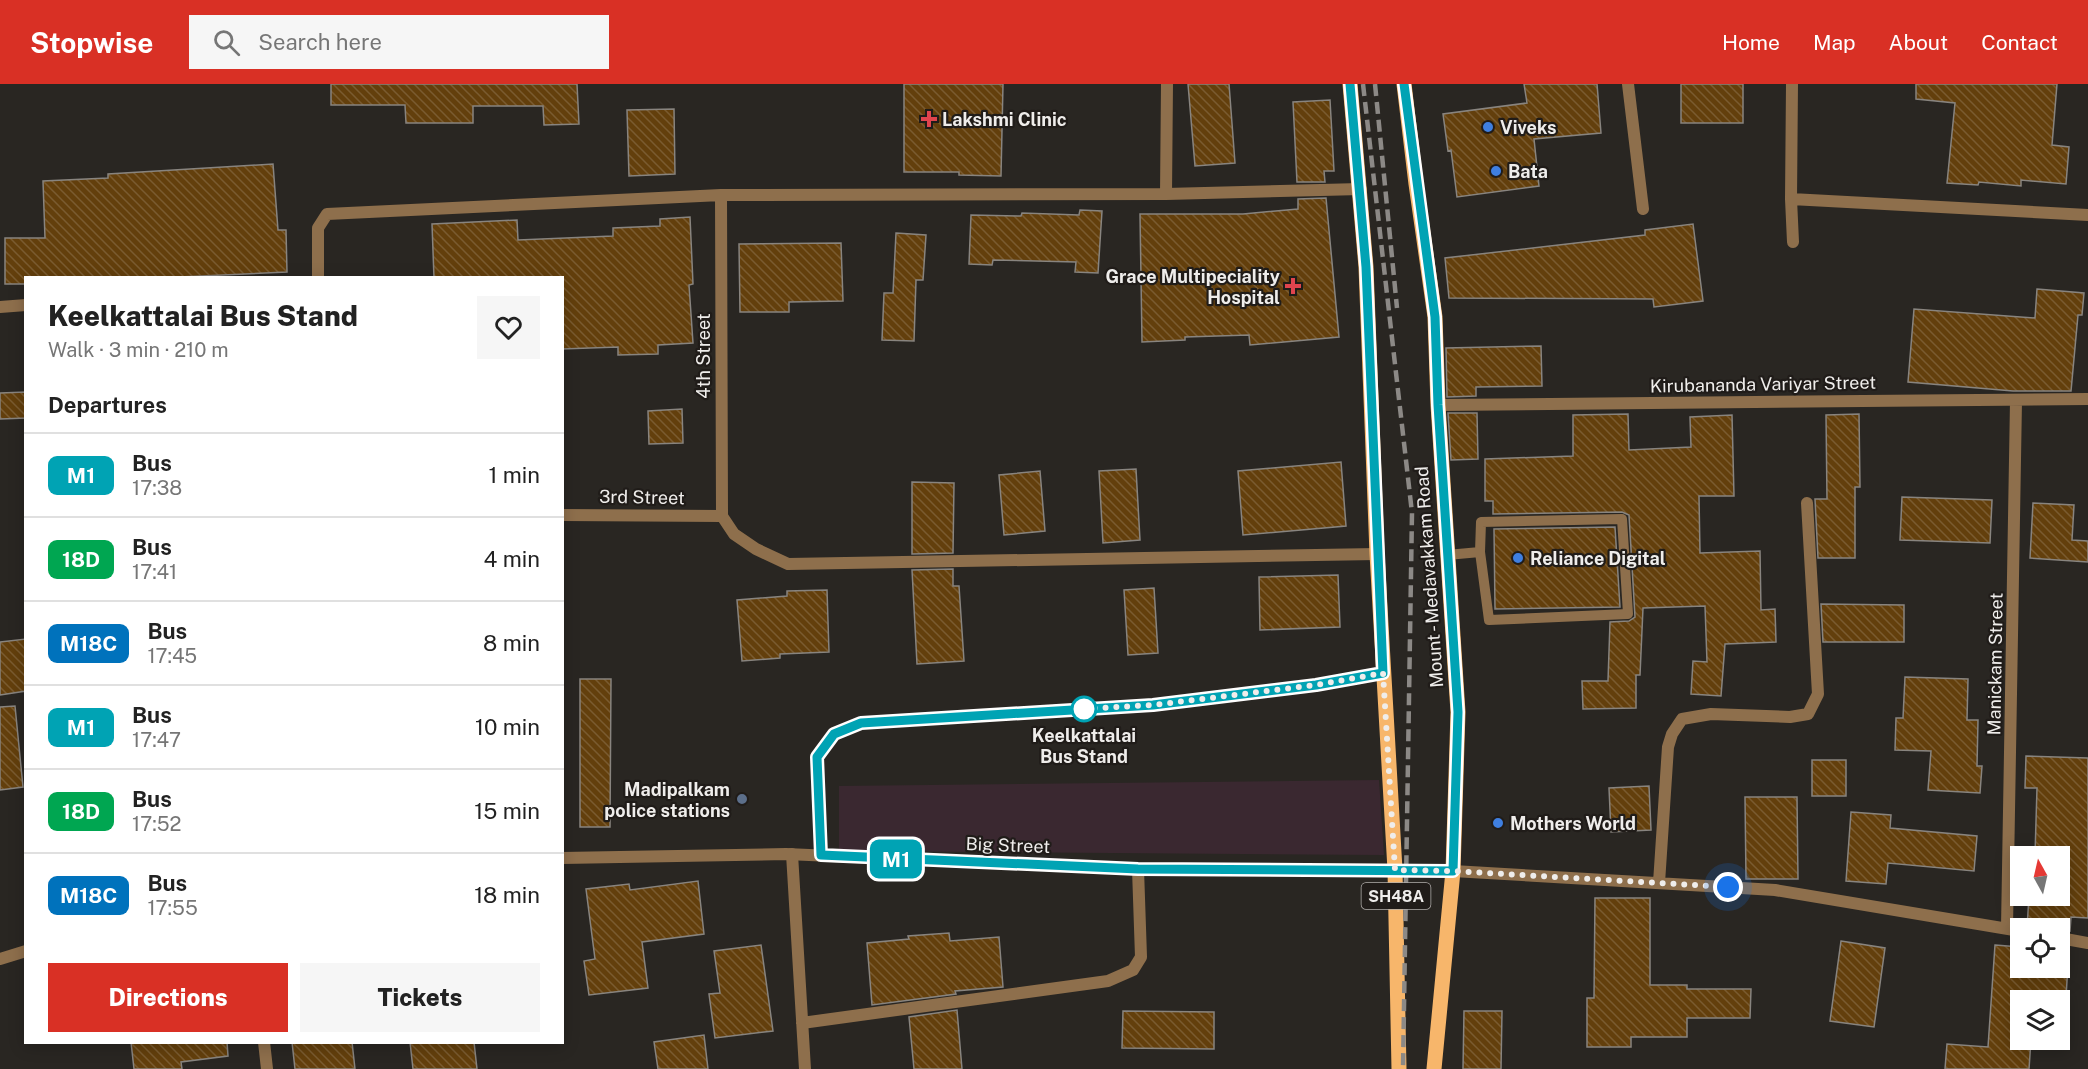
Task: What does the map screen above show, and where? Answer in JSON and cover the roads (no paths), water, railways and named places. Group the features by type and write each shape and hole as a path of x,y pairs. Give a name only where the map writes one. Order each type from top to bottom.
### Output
{"main road":[{"name":"SH48A","path":"1350,84 1361,189 1366,267 1377,554 1395,870 1399,1069"},
{"name":"Mount - Medavakkam Road","path":"1404,84 1435,317 1438,405 1458,712 1453,871 1434,1069"}],"street":[{"path":"1166,194 1167,84"},
{"path":"1628,84 1643,209"},
{"path":"1792,84 1793,242"},
{"path":"318,276 318,228 327,214 721,195 1166,194 1361,189"},
{"name":"4th Street","path":"721,195 722,516"},
{"path":"1791,199 2088,215"},
{"path":"0,307 24,305"},
{"name":"Kirubananda Variyar Street","path":"1438,405 2088,399"},
{"name":"Manickam Street","path":"2007,928 2016,401"},
{"path":"1659,883 1668,747 1672,734 1683,719 1712,714 1790,717 1808,714 1818,694 1807,503"},
{"name":"3rd Street","path":"564,515 722,516"},
{"path":"722,516 734,534 756,549 788,564 1377,554"},
{"path":"792,854 805,1069"},
{"name":"Big Street","path":"564,858 792,854 1138,869 1453,871 1775,890 2010,928"},
{"path":"802,1023 1108,981 1133,970 1141,957 1138,869"},
{"path":"2070,940 2088,943"},
{"path":"0,959 24,952"},
{"path":"264,1044 267,1069"}],"lane":[{"path":"1622,519 1628,614 1489,620 1480,552 1480,522 1622,519"},
{"path":"1447,555 1480,552"},
{"path":"821,855 817,757 834,734 861,723 1153,705 1316,685 1383,673"}],"railway":[{"path":"1363,84 1412,513 1403,1069"},
{"path":"1375,84 1397,308"}],"place":[{"name":"Lakshmi Clinic","path":"929,119"},
{"name":"Viveks","path":"1488,127"},
{"name":"Bata","path":"1496,171"},
{"name":"Grace Multipeciality Hospital","path":"1293,286"},
{"name":"Reliance Digital","path":"1518,558"},
{"name":"Keelkattalai Bus Stand","path":"1084,709"},
{"name":"Madipalkam police stations","path":"742,799"},
{"name":"Mothers World","path":"1498,823"}]}
